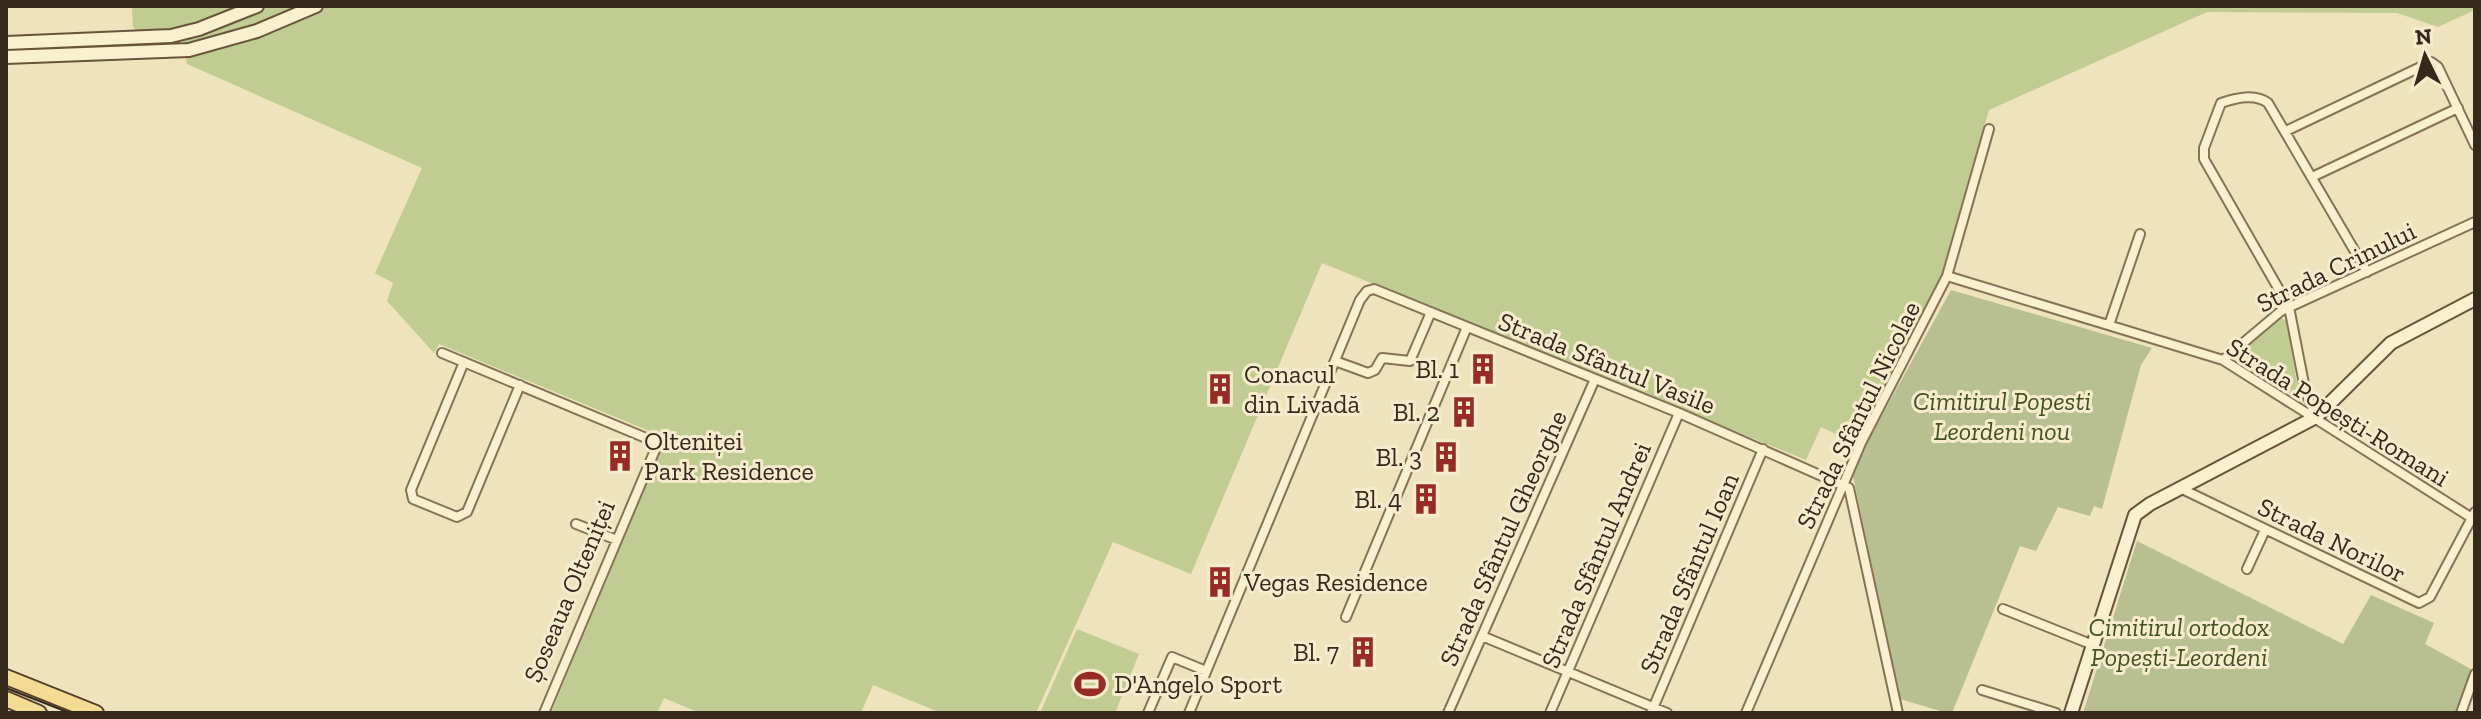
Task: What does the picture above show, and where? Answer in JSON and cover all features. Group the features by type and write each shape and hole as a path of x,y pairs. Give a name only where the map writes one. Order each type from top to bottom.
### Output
{"main road":[{"path":"6,677 96,713"},
{"path":"6,699 39,713"}],"street":[{"path":"6,43 171,36 257,6"},
{"path":"279,6 284,20"},
{"path":"6,57 176,51 236,38 316,6"},
{"path":"2286,131 2425,63 2436,64 2475,145"},
{"path":"2316,417 2305,389 2289,307 2204,159 2218,106 2255,97 2268,103 2367,272"},
{"path":"2312,177 2458,108"},
{"name":"Strada Sfântul Nicolae","path":"1746,713 1861,443 1947,276 1989,129"},
{"name":"Strada Crinului","path":"2223,360 2257,327 2289,307 2475,222"},
{"path":"2109,325 2140,234"},
{"name":"Strada Popești-Romani","path":"1947,276 2223,360 2474,517"},
{"path":"1189,713 1367,291 1379,290 1467,327"},
{"path":"2071,713 2130,523 2144,507 2316,417 2391,343 2475,299"},
{"path":"1335,361 1368,373 1375,370 1382,358 1410,361 1431,312"},
{"name":"Strada Sfântul Vasile","path":"1346,617 1467,327 1679,413 1844,485"},
{"path":"442,353 464,362 520,385 467,512 457,517 413,499 411,490 464,362"},
{"name":"Strada Sfântul Gheorghe","path":"1448,713 1595,379"},
{"name":"Șoseaua Olteniței","path":"520,385 658,443 544,713"},
{"name":"Strada Sfântul Andrei","path":"1550,713 1679,413"},
{"name":"Strada Sfântul Ioan","path":"1653,710 1763,449"},
{"path":"1844,485 1853,496 1898,713"},
{"name":"Strada Norilor","path":"2180,488 2423,603 2430,597 2474,517"},
{"path":"576,524 617,540"},
{"path":"2247,569 2265,530"},
{"path":"2003,609 2093,645"},
{"path":"1482,636 1653,710 1667,713"},
{"path":"1148,713 1172,657 1206,671"},
{"path":"2461,713 2475,674"},
{"path":"1982,690 2056,713"}],"green space":[{"path":"95,6 2475,6 2475,10 2438,27 2397,13 2207,12 1989,110 1940,281 1857,444 1821,427 1806,460 1322,263 1191,574 1113,542 1036,713 941,713 873,685 861,713 700,713 664,698 657,713 551,713 666,438 439,344 434,353 387,301 393,283 375,273 422,168 187,64 181,27 137,31 133,27 132,8"},
{"name":"Cimitirul Popesti Leordeni nou","path":"1951,290 2152,348 2141,365 2102,509 2094,506 2090,516 2058,507 2036,551 2020,546 1952,713 1947,713 1900,699 1853,476 1864,448"},
{"path":"2280,318 2286,320 2300,400 2235,357"},
{"name":"Cimitirul ortodox Popești-Leordeni","path":"2137,541 2343,644 2371,595 2434,623 2425,644 2471,669 2457,713 2083,713"},
{"name":"D'Angelo Sport","path":"1077,629 1139,654 1115,713 1040,713"}],"tram line":[{"path":"6,688 70,713"}],"place":[{"name":"Bl. 1","path":"1483,369"},
{"name":"Conacul din Livadă","path":"1220,389"},
{"name":"Bl. 2","path":"1464,412"},
{"name":"Olteniței Park Residence","path":"620,456"},
{"name":"Bl. 3","path":"1446,457"},
{"name":"Bl. 4","path":"1426,499"},
{"name":"Vegas Residence","path":"1220,582"},
{"name":"Bl. 7","path":"1363,652"},
{"name":"D'Angelo Sport","path":"1090,684"}]}
